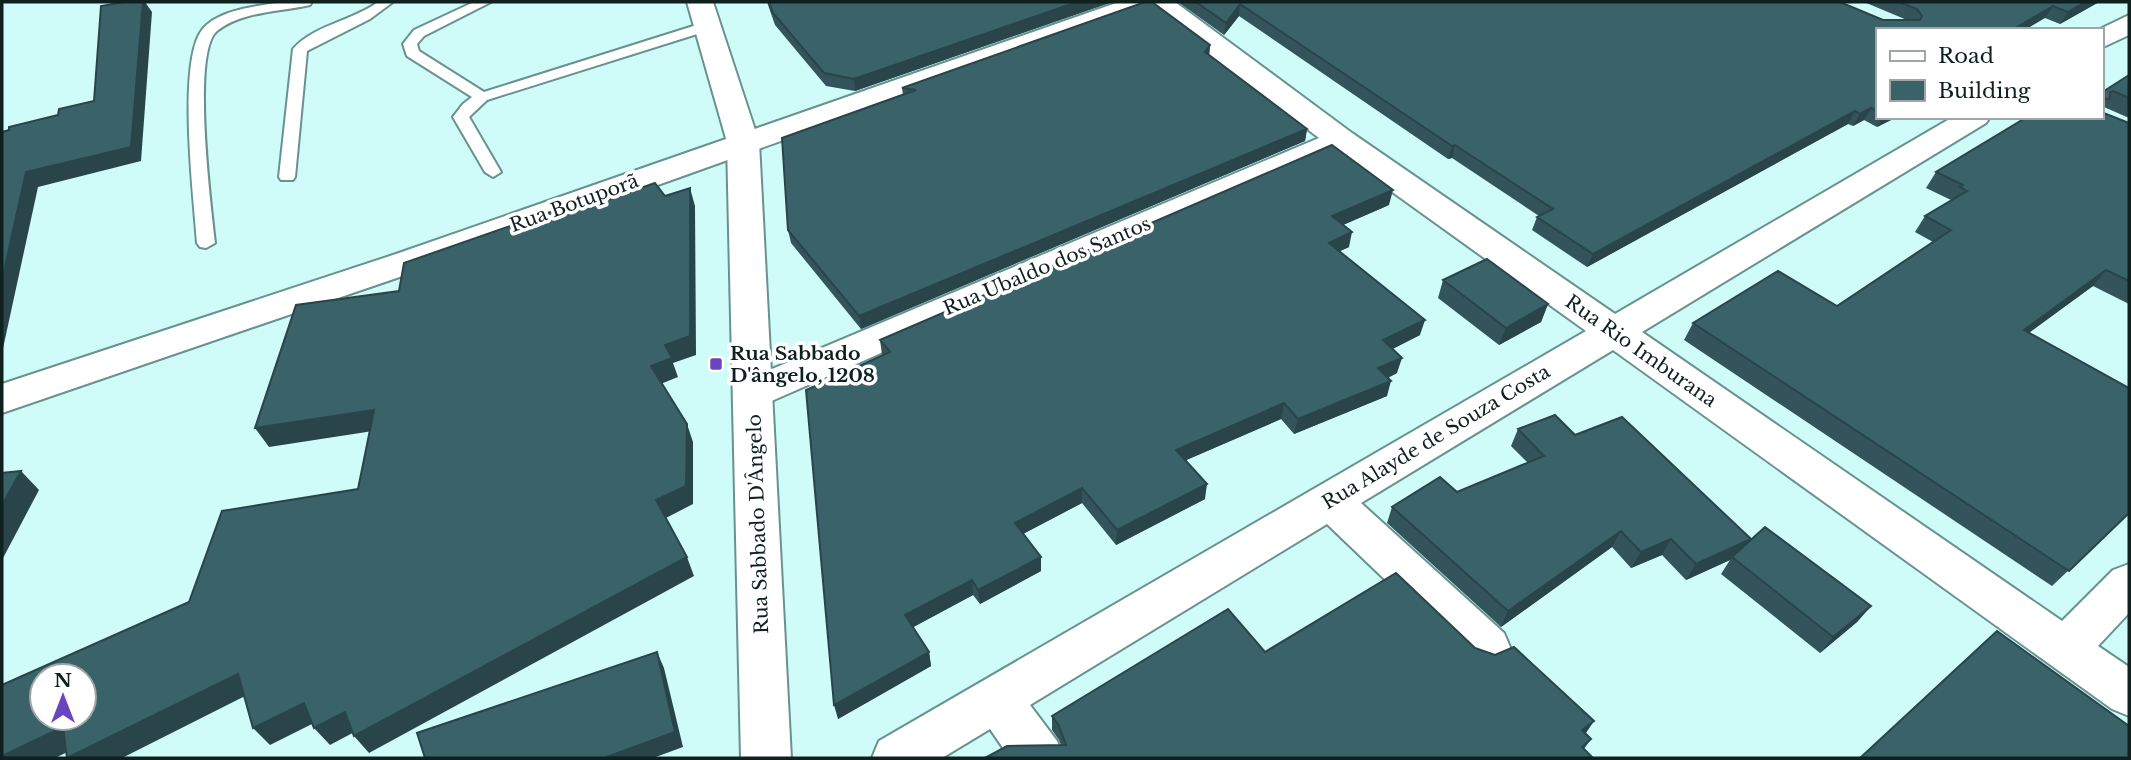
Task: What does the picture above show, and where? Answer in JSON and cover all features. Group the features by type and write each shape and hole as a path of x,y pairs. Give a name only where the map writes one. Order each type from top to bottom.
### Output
{"street":[{"name":"Rua Botuporã","path":"2,399 408,262 1144,2"},
{"name":"Rua Rio Imburana","path":"1158,2 1340,140 2129,694"},
{"name":"Rua Sabbado D'Ângelo","path":"704,14 743,142 766,758"},
{"path":"2103,39 2129,23"},
{"name":"Rua Alayde de Souza Costa","path":"897,758 1972,119"},
{"name":"Rua Ubaldo dos Santos","path":"753,393 1340,140"},
{"path":"1330,500 1487,647"},
{"path":"2065,649 2129,583"},
{"path":"998,698 1039,758"}],"lane":[{"path":"206,243 197,122 199,46 207,32 220,24 249,13 305,2"},
{"path":"287,177 300,49 314,38 371,15 386,2"},
{"path":"481,97 412,53 410,44 419,33 484,2"},
{"path":"493,172 461,117 468,107 481,97 704,14"}],"building":[{"path":"143,2 131,147 26,172 2,280 2,132 9,130 9,127 58,115 59,109 94,101 101,6"},
{"path":"769,2 1077,2 854,79 824,73 773,13"},
{"path":"1145,2 1152,2 1210,45 1205,52 1307,129 859,316 788,230 782,138 916,90 902,88"},
{"path":"1196,2 1840,2 1883,20 1920,20 1922,16 1917,9 1899,2 2085,2 2068,12 2053,6 2015,28 1876,28 1876,110 1871,108 1860,114 1855,111 1593,254 1537,217 1553,209 1455,145 1452,146 1240,4 1226,23"},
{"path":"2129,75 2129,98 2113,91 2110,92 2110,99 2103,99 2103,92"},
{"path":"2103,113 2129,123 2129,281 2106,270 2024,330 2129,388 2129,513 2069,571 1693,323 1778,271 1837,306 1951,230 1925,216 1967,191 1960,187 1963,185 1936,172 2024,119 2103,119"},
{"path":"1332,145 1393,190 1332,216 1352,232 1329,243 1425,320 1383,340 1402,358 1378,368 1391,381 1298,419 1284,403 1176,450 1207,484 1117,530 1082,488 1015,523 1041,557 978,590 972,580 905,615 929,652 834,705 806,390 890,352 880,340"},
{"path":"655,183 665,196 690,188 690,336 665,345 672,358 651,366 687,424 686,486 656,500 687,557 354,736 345,712 314,728 304,703 253,728 238,674 67,758 64,732 98,732 98,662 54,662 189,602 222,511 358,489 374,410 255,428 296,305 399,291 404,263 556,210 555,218"},
{"path":"1487,259 1548,304 1506,328 1443,280"},
{"path":"1555,415 1575,435 1622,417 1751,539 1696,564 1671,539 1641,552 1621,531 1508,611 1392,507 1440,477 1457,492 1544,456 1518,429"},
{"path":"21,471 2,505 2,473"},
{"path":"1765,527 1871,606 1833,637 1732,557"},
{"path":"1396,573 1475,648 1495,655 1514,647 1594,721 1582,730 1591,739 1582,747 1593,758 985,758 1007,746 1066,745 1052,716 1228,609 1265,652"},
{"path":"1997,631 2129,726 2129,758 1860,758"},
{"path":"657,652 675,732 604,758 425,758 417,733"},
{"path":"28,673 28,732 52,732 2,756 2,685"}],"place":[{"name":"Rua Sabbado D'ângelo, 1208","path":"716,364"}]}
